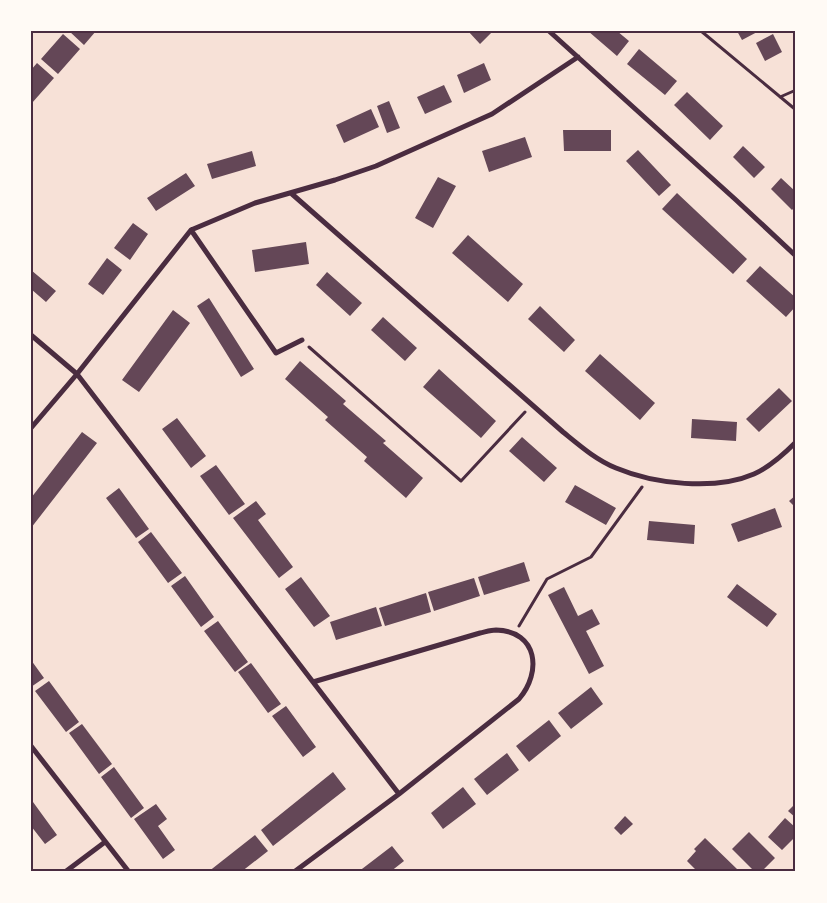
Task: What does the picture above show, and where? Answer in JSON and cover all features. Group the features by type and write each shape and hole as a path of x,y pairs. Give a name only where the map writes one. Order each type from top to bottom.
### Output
{"street":[{"path":"549,31 796,256"},
{"path":"31,428 77,374 191,230 255,203 292,194 376,166 492,114 578,57"},
{"path":"292,194 562,432 593,456 615,468 649,478 690,484 740,480 771,465 796,442"},
{"path":"191,230 276,353 302,340"},
{"path":"31,335 77,374 399,794"},
{"path":"294,872 399,794 519,699 526,692 533,673 533,659 526,643 514,635 496,630 313,682"},
{"path":"31,746 129,872"},
{"path":"65,872 105,842"}],"path":[{"path":"701,31 796,110"},
{"path":"780,97 796,90"},
{"path":"302,340 461,481 532,405"},
{"path":"514,635 547,579 591,557 649,478"}],"building":[{"path":"69,31 96,31 84,45"},
{"path":"468,31 493,31 480,44"},
{"path":"588,31 617,31 629,41 617,56"},
{"path":"737,31 759,31 742,40"},
{"path":"63,34 80,49 58,74 41,59"},
{"path":"773,34 782,52 765,61 756,43"},
{"path":"639,49 677,81 665,95 627,64"},
{"path":"37,63 54,78 32,103 31,70"},
{"path":"484,63 491,80 464,93 457,75"},
{"path":"444,85 452,102 425,114 417,97"},
{"path":"687,92 723,126 710,140 674,105"},
{"path":"389,101 400,128 387,133 377,106"},
{"path":"371,109 379,127 344,143 336,125"},
{"path":"563,130 611,130 611,151 564,151"},
{"path":"525,137 532,157 489,172 482,151"},
{"path":"743,146 765,167 754,178 733,157"},
{"path":"638,150 671,185 659,196 626,161"},
{"path":"252,151 256,166 212,179 207,164"},
{"path":"186,173 195,186 156,211 147,198"},
{"path":"438,177 456,186 433,228 415,218"},
{"path":"781,178 796,192 796,206 792,210 771,189"},
{"path":"677,193 747,259 733,274 662,209"},
{"path":"133,223 148,234 130,260 114,248"},
{"path":"468,235 523,284 508,302 452,253"},
{"path":"306,242 309,264 255,272 252,250"},
{"path":"107,258 122,270 103,295 88,284"},
{"path":"760,266 796,298 796,306 786,317 746,281"},
{"path":"31,270 56,291 46,302 31,289"},
{"path":"327,272 362,303 350,316 316,285"},
{"path":"209,298 254,369 241,377 197,306"},
{"path":"540,306 575,340 564,352 528,319"},
{"path":"173,310 190,323 139,392 122,380"},
{"path":"383,317 417,348 405,361 371,330"},
{"path":"600,354 655,403 640,420 585,371"},
{"path":"300,361 346,401 343,404 386,441 383,443 423,478 406,498 364,461 367,457 325,420 328,417 285,379"},
{"path":"439,369 496,421 481,438 423,387"},
{"path":"779,388 792,401 759,432 746,419"},
{"path":"177,418 206,456 191,468 162,429"},
{"path":"692,419 737,422 736,441 691,438"},
{"path":"82,432 97,443 31,528 31,498"},
{"path":"522,437 557,468 544,482 509,451"},
{"path":"216,465 245,504 229,515 200,476"},
{"path":"575,485 616,508 606,525 565,502"},
{"path":"119,488 149,529 136,538 106,498"},
{"path":"796,495 796,508 789,501"},
{"path":"256,501 266,514 258,520 293,567 279,578 233,518"},
{"path":"775,508 782,527 738,542 731,524"},
{"path":"649,521 695,525 694,544 647,540"},
{"path":"151,532 182,573 168,583 138,542"},
{"path":"524,562 530,581 484,595 478,577"},
{"path":"185,576 214,617 201,627 171,586"},
{"path":"301,577 330,616 314,627 285,589"},
{"path":"474,578 480,596 434,611 428,592"},
{"path":"737,584 777,614 767,627 727,597"},
{"path":"564,587 578,616 592,609 600,624 586,631 604,666 589,674 548,595"},
{"path":"426,593 431,612 385,626 379,608"},
{"path":"376,607 382,626 336,640 330,622"},
{"path":"218,621 248,662 235,672 204,631"},
{"path":"31,660 44,678 31,687"},
{"path":"251,663 281,704 268,713 238,672"},
{"path":"49,681 79,722 66,732 35,691"},
{"path":"591,687 603,704 571,729 558,713"},
{"path":"286,706 316,747 303,757 272,716"},
{"path":"549,720 561,736 529,762 516,746"},
{"path":"82,724 112,764 99,774 69,733"},
{"path":"507,753 519,770 487,795 474,779"},
{"path":"114,767 144,808 131,818 101,777"},
{"path":"333,772 346,789 273,846 261,830"},
{"path":"463,787 476,804 443,829 431,813"},
{"path":"33,802 57,835 45,844 31,826 31,803"},
{"path":"796,803 796,818 788,811"},
{"path":"156,804 167,819 158,826 175,850 163,859 134,819"},
{"path":"625,816 633,824 621,835 614,828"},
{"path":"785,818 796,828 796,836 782,850 768,837"},
{"path":"749,832 775,858 761,872 755,872 732,849"},
{"path":"255,835 268,851 241,872 208,872"},
{"path":"705,838 737,869 734,872 698,872 687,861 696,851 694,849"},
{"path":"392,846 404,861 390,872 358,872"}]}
